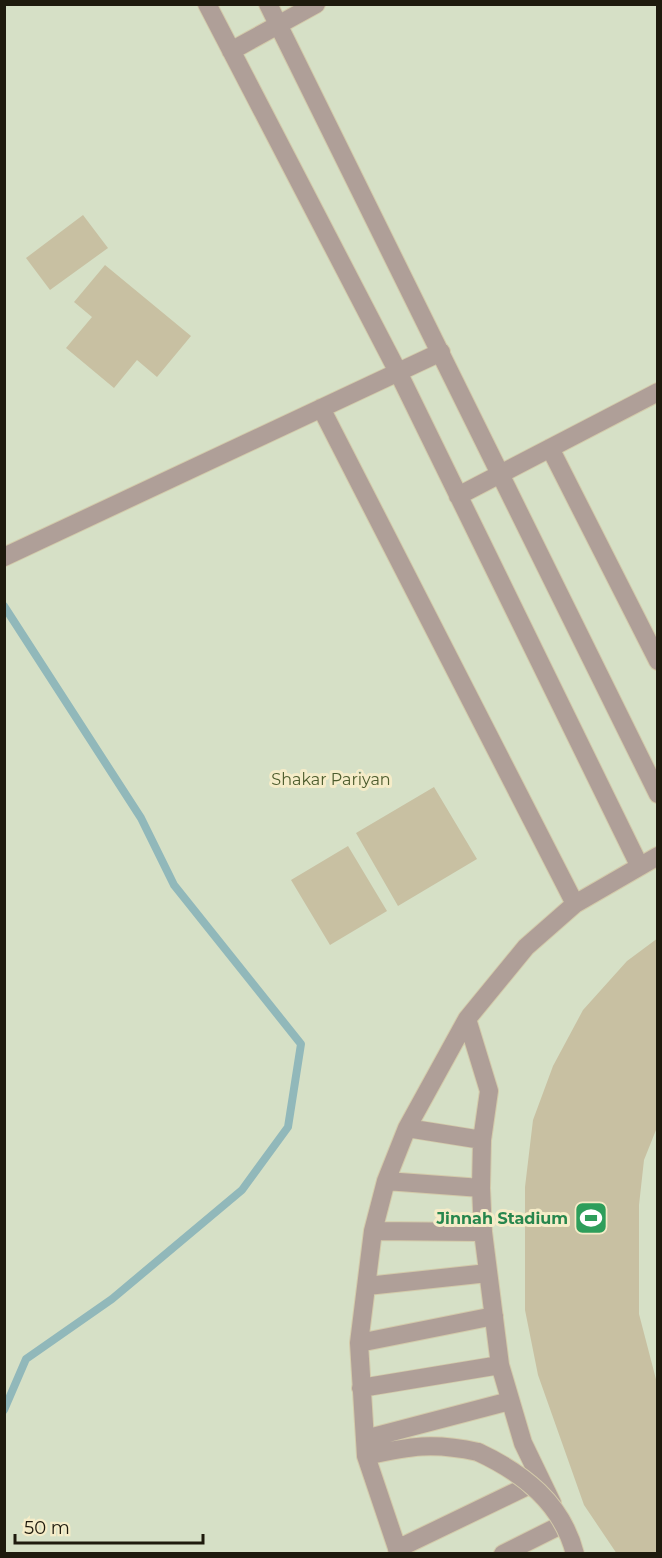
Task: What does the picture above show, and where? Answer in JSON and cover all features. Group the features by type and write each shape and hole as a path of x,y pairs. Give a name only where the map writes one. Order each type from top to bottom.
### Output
{"street":[{"path":"207,4 398,372 639,865"},
{"path":"267,4 441,352 657,794"},
{"path":"231,51 316,4"},
{"path":"4,557 441,352"},
{"path":"458,496 657,392"},
{"path":"321,408 575,904"},
{"path":"550,448 657,661"},
{"path":"540,1480 398,1551 365,1447 358,1343 373,1231 386,1180 407,1128 467,1019 526,947 575,904 657,856"},
{"path":"467,1019 489,1091 482,1140 481,1188 483,1232 500,1365 523,1443 576,1554"},
{"path":"407,1128 482,1140"},
{"path":"386,1180 481,1188"},
{"path":"373,1231 483,1232"},
{"path":"367,1286 488,1273"},
{"path":"358,1343 494,1316"},
{"path":"361,1388 500,1365"},
{"path":"365,1447 510,1401"},
{"path":"365,1447 445,1445 478,1452 508,1467 535,1487 556,1512 576,1554"},
{"path":"503,1554 563,1524"}],"green space":[{"name":"Shakar Pariyan","path":"5,5 657,5 657,1553 5,1554"}],"building":[{"path":"83,215 108,248 50,290 26,258"},
{"path":"105,265 191,336 157,377 137,360 114,388 66,348 92,317 74,302"},
{"path":"434,787 477,859 398,906 356,833"},
{"path":"348,846 387,911 330,945 291,880"},
{"name":"Jinnah Stadium","path":"658,938 658,1125 644,1160 639,1205 639,1314 658,1387 658,1554 617,1554 584,1505 538,1375 525,1310 525,1187 533,1120 553,1066 583,1010 627,961"}],"waterway":[{"path":"4,606 141,818 174,885 301,1044 288,1127 242,1190 112,1299 26,1359 4,1410"}],"place":[{"name":"Jinnah Stadium","path":"591,1218"}]}
